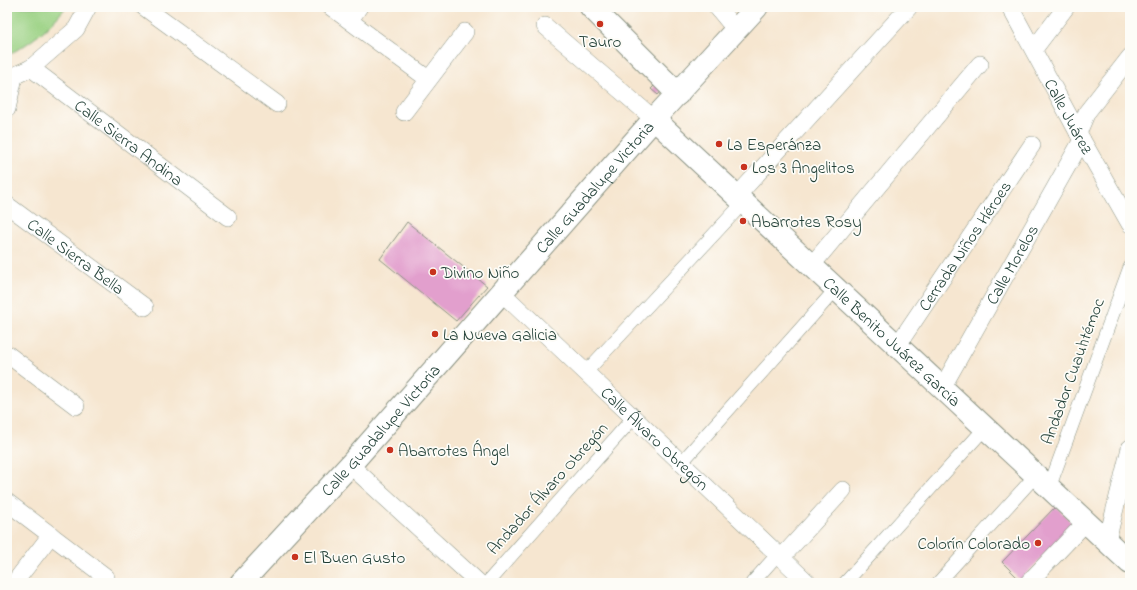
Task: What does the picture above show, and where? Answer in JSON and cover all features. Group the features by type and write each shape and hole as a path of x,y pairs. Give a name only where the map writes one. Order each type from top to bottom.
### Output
{"street":[{"path":"7,110 10,78 31,68 76,29 88,7"},
{"path":"144,7 277,104"},
{"path":"331,7 355,14 428,79"},
{"path":"591,7 678,94"},
{"path":"717,7 736,30"},
{"name":"Calle Guadalupe Victoria","path":"241,583 350,465 654,119 757,7"},
{"path":"586,372 740,200 909,7"},
{"name":"Calle Juárez","path":"1010,7 1034,49 1080,137 1130,222"},
{"path":"1034,49 1066,7"},
{"path":"545,26 654,119"},
{"path":"404,112 465,32"},
{"name":"Calle Morelos","path":"942,388 1080,137 1087,112 1130,57"},
{"path":"811,266 980,64"},
{"name":"Calle Sierra Andina","path":"31,68 228,216"},
{"name":"Calle Benito Juárez García","path":"654,119 1130,563"},
{"name":"Cerrada Niños Héroes","path":"897,346 1032,145"},
{"name":"Calle Sierra Bella","path":"7,205 145,307"},
{"name":"Andador Cuauhtémoc","path":"1042,481 1130,267"},
{"path":"682,463 836,290"},
{"name":"Calle Álvaro Obregón","path":"502,293 808,583"},
{"path":"7,354 76,406"},
{"name":"Andador Álvaro Obregón","path":"487,583 634,418"},
{"path":"845,583 985,428"},
{"path":"1107,541 1130,448"},
{"path":"350,465 479,583"},
{"path":"938,583 1042,481"},
{"path":"752,583 842,490"},
{"path":"7,502 106,577"},
{"path":"1028,583 1086,522"},
{"path":"14,583 51,535"}],"green space":[{"path":"7,7 66,7 40,34 24,46 7,55"}],"building":[{"path":"658,82 664,88 658,95 651,89"},
{"name":"Divino Niño","path":"407,222 487,286 456,321 380,259"},
{"name":"Colorín Colorado","path":"1056,506 1074,525 1020,580 1002,562"}],"place":[{"name":"Tauro","path":"600,24"},
{"name":"La Esperánza","path":"719,144"},
{"name":"Los 3 Angelitos","path":"744,167"},
{"name":"Abarrotes Rosy","path":"743,221"},
{"name":"Divino Niño","path":"433,272"},
{"name":"La Nueva Galicia","path":"435,334"},
{"name":"Abarrotes Ángel","path":"390,450"},
{"name":"Colorín Colorado","path":"1038,543"},
{"name":"El Buen Gusto","path":"295,557"}]}
